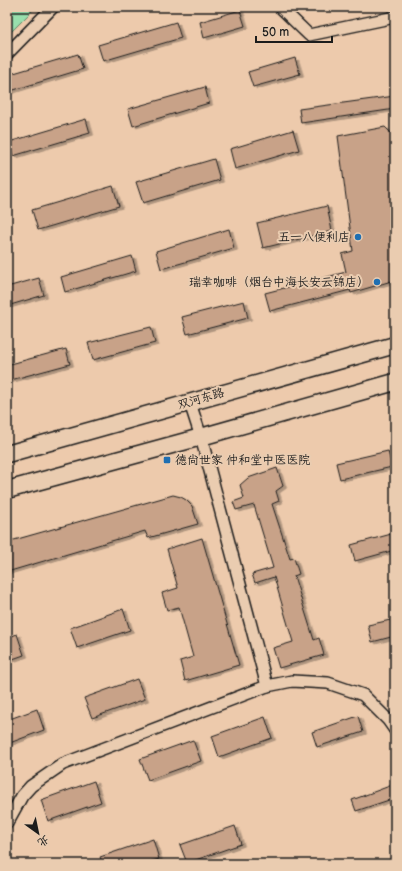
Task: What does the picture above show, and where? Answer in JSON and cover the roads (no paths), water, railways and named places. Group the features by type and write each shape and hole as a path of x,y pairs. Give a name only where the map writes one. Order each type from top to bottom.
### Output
{"street":[{"path":"7,54 53,7"},
{"path":"280,7 310,35 395,17"},
{"name":"双河东路","path":"7,454 395,345"},
{"path":"7,490 395,382"},
{"path":"190,403 201,437 267,686"},
{"path":"7,823 22,796 31,786 63,764 267,686 292,681 328,683 335,685 363,695 388,720 395,730"}],"place":[{"name":"五一八便利店","path":"358,237"},
{"name":"瑞幸咖啡（烟台中海长安云锦店）","path":"377,282"},
{"name":"德尚世家 仲和堂中医医院","path":"167,460"}]}
